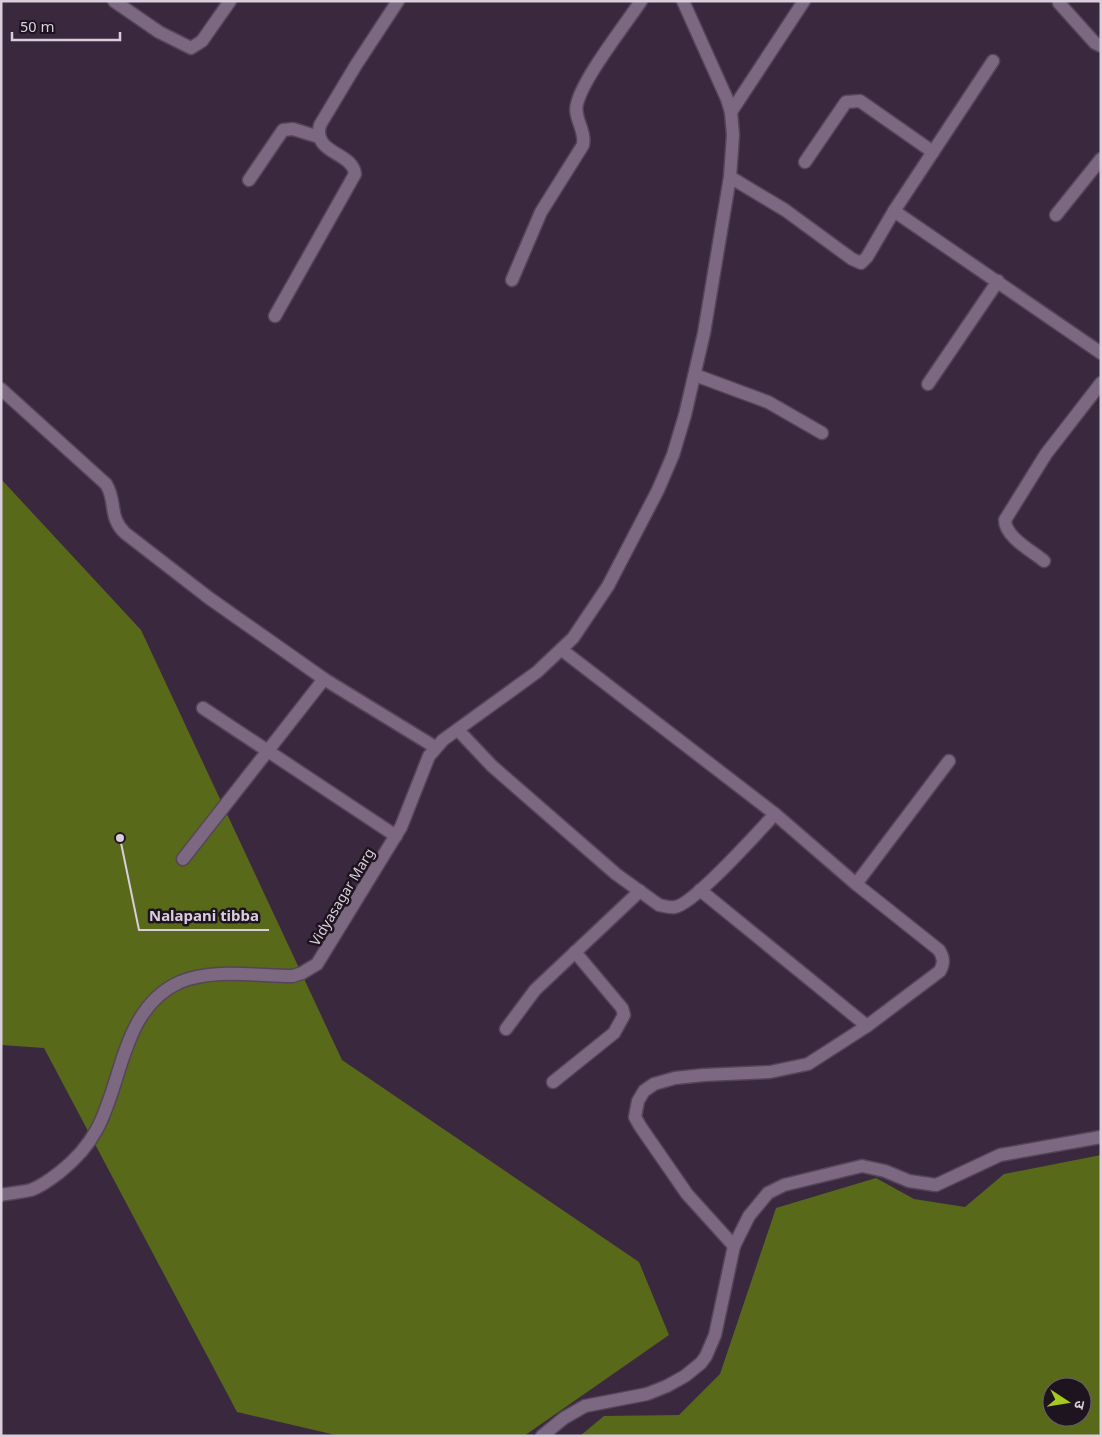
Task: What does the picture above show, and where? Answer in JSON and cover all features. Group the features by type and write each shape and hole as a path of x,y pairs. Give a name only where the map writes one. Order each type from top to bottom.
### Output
{"street":[{"path":"114,1 159,32 191,48 202,41 230,1"},
{"path":"275,316 355,174 354,168 349,163 320,142 318,137 320,125 398,1"},
{"path":"512,280 541,212 583,145 584,132 576,110 579,98 596,67 641,1"},
{"path":"683,1 720,82 731,112"},
{"path":"731,112 804,1"},
{"path":"1060,3 1095,43 1101,46"},
{"path":"730,177 785,210 852,259 861,263 867,257 894,211 993,61"},
{"path":"805,162 846,102 855,100 860,101 933,152"},
{"name":"Vidyasagar Marg","path":"1,1195 32,1190 43,1184 69,1164 83,1150 103,1118 129,1038 154,1002 169,988 181,982 207,976 293,976 317,964 324,957 396,836 408,812 425,765 435,747 510,694 562,650 588,618 608,586 658,490 673,455 695,376 704,333 730,177 731,112"},
{"path":"249,180 283,130 293,129 318,137"},
{"path":"1056,215 1101,159"},
{"path":"894,211 1101,353"},
{"path":"928,384 998,282"},
{"path":"695,376 768,402 822,433"},
{"path":"1044,561 1010,534 1005,525 1005,520 1046,454 1101,383"},
{"path":"1,389 106,484 110,494 115,521 125,534 209,598 324,680 435,747"},
{"path":"562,650 775,814 856,884 939,950 944,961 940,971 867,1026 808,1064 770,1072 675,1078 654,1084 644,1091 638,1101 635,1117 640,1126 687,1194 734,1246"},
{"path":"183,859 324,680"},
{"path":"203,708 396,836"},
{"path":"458,730 492,766 616,874 659,905 675,907 700,890 775,814"},
{"path":"856,884 949,761"},
{"path":"700,890 867,1026"},
{"path":"506,1029 535,990 640,891"},
{"path":"553,1082 614,1033 623,1021 622,1008 575,952"},
{"path":"542,1436 564,1418 585,1406 647,1394 685,1376 701,1363 715,1335 734,1246 762,1198 784,1185 862,1166 885,1171 909,1181 936,1185 1000,1156 1101,1137"}],"green space":[{"path":"1,479 141,630 342,1060 639,1262 669,1335 524,1436 340,1436 237,1412 44,1048 1,1045"},
{"path":"1101,1155 1101,1436 580,1436 604,1416 679,1415 720,1374 776,1208 876,1178 914,1199 965,1207 1004,1174"}],"place":[{"name":"Nalapani tibba","path":"120,838"}]}
